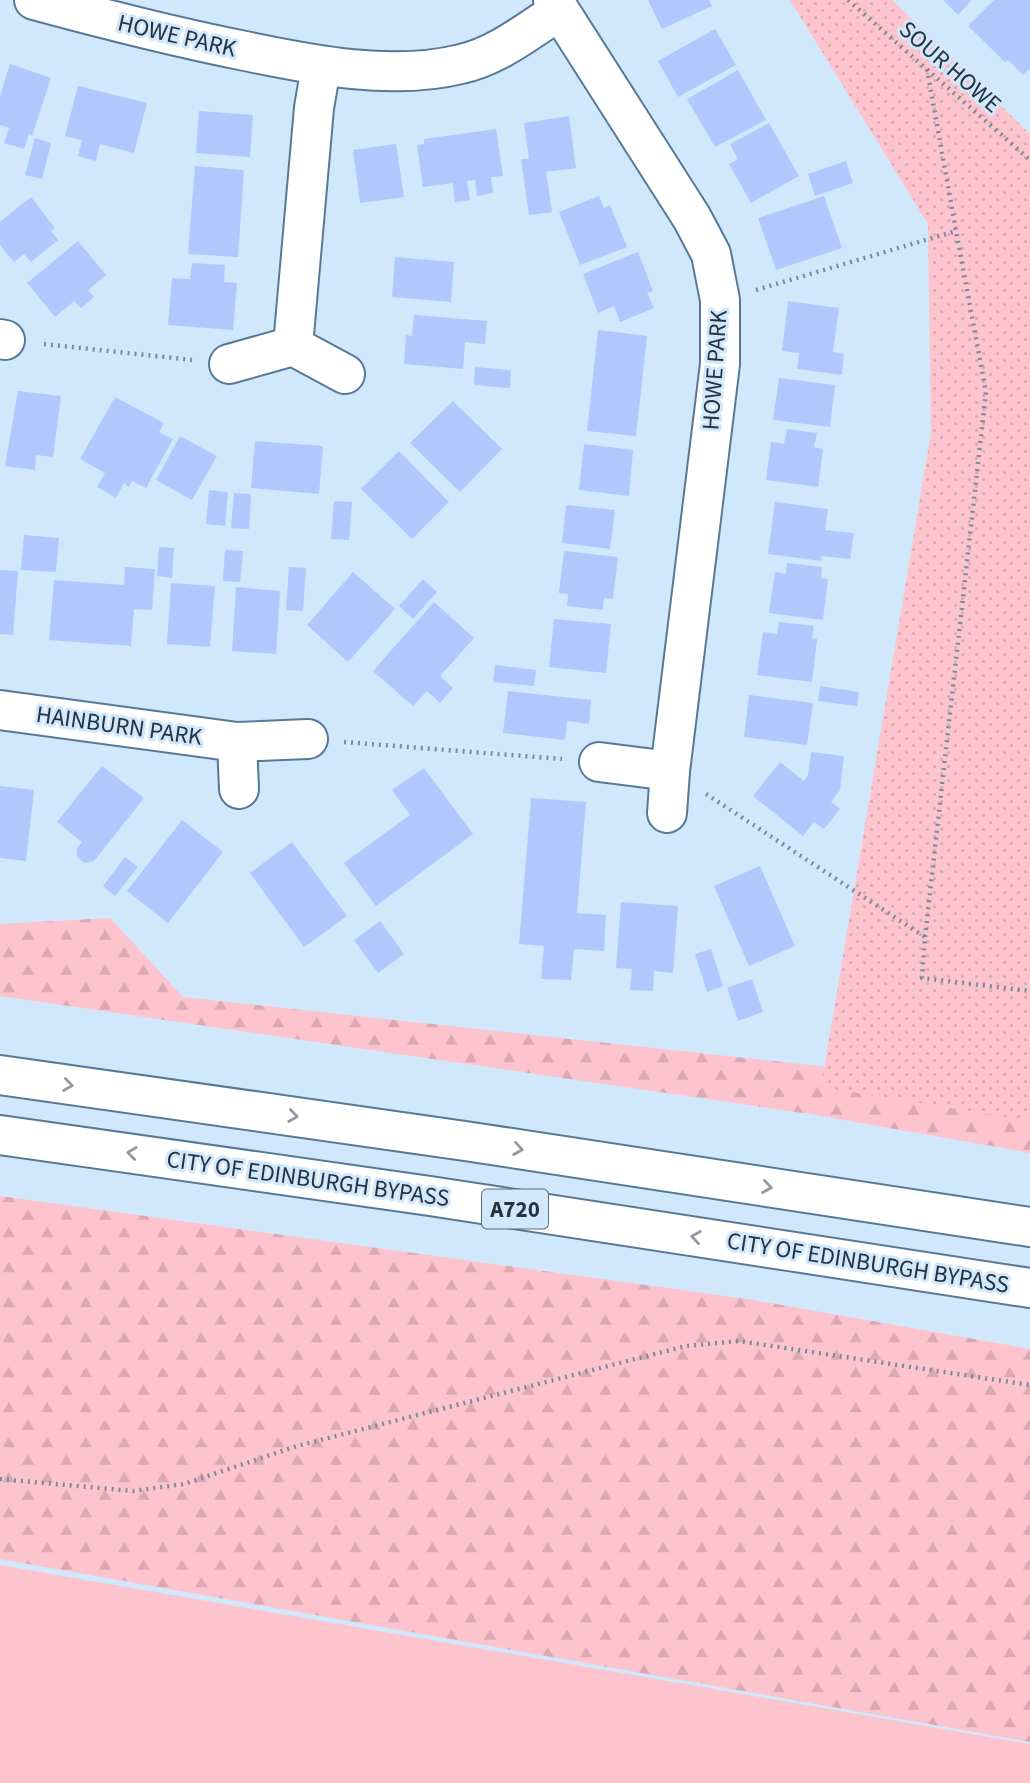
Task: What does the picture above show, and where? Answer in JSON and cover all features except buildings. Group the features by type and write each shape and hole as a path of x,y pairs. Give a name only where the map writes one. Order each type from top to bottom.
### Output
{"main road":[{"name":"HOWE PARK","path":"34,0 149,32 321,67 405,71 462,64 501,49 556,5 692,218 711,254 720,300 720,364 667,813"},
{"path":"293,346 314,108 321,67"},
{"path":"229,363 293,346 345,374"},
{"name":"HAINBURN PARK","path":"0,710 237,742 309,739"},
{"name":"HAINBURN PARK","path":"237,742 239,789"},
{"path":"599,762 670,771"},
{"name":"A720","path":"0,1075 465,1140 1030,1227"},
{"name":"CITY OF EDINBURGH BYPASS","path":"0,1135 430,1196 1030,1288"}],"path":[{"name":"SOUR HOWE","path":"848,0 1030,160"},
{"path":"927,69 986,392 922,978 1030,991"},
{"path":"720,300 956,231"},
{"path":"2,340 229,363"},
{"path":"309,739 599,762"},
{"path":"670,771 925,937"},
{"path":"0,1479 133,1491 184,1484 297,1446 687,1346 739,1341 1030,1385"}],"green space":[{"path":"790,0 892,0 1030,134 1030,1121 821,1087 931,433 928,224"},
{"path":"110,918 183,997 977,1083 1030,1053 1030,1153 810,1114 0,996 0,924"},
{"path":"0,1196 754,1300 1030,1349 1030,1742 0,1559"},
{"path":"0,1565 1030,1744 1030,1783 0,1783"}]}
